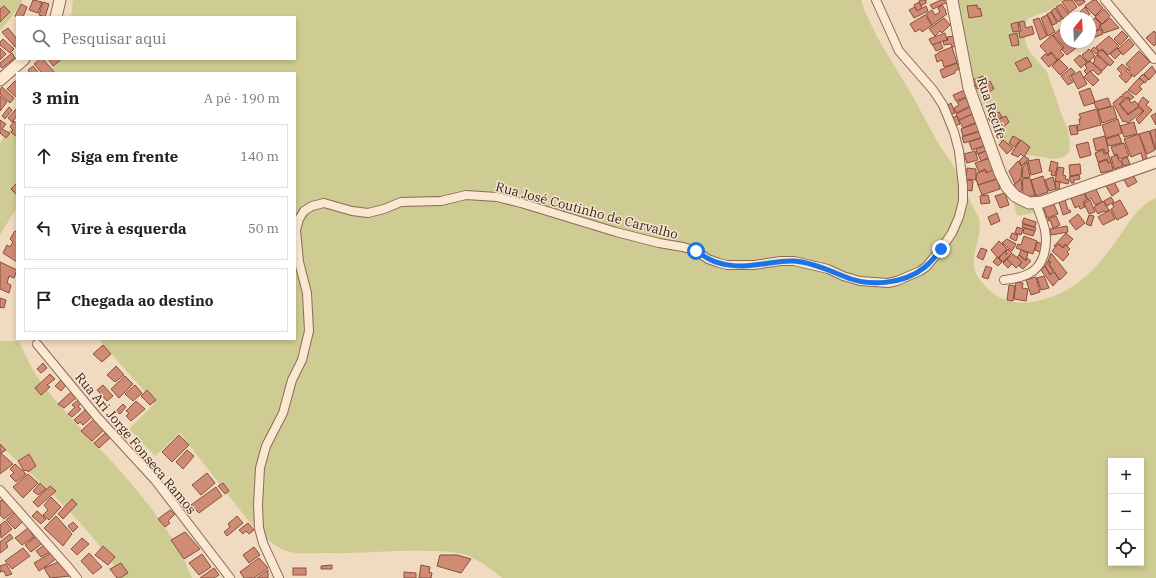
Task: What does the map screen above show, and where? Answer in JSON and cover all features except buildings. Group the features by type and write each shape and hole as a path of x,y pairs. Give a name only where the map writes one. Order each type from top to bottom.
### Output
{"street":[{"path":"56,16 60,0"},
{"name":"Rua José Coutinho de Carvalho","path":"279,578 258,528 260,468 266,446 283,413 292,380 304,355 309,331 307,293 299,262 296,230 299,219 304,211 312,206 324,203 352,211 368,212 384,209 401,202 441,201 466,195 497,197 616,232 659,243 683,247 696,251 708,259 727,265 754,265 777,261 794,261 828,269 843,276 860,281 888,283 898,281 926,267 941,249 952,232 959,216 963,186 959,151 954,132 943,106 933,90 899,51 876,0"},
{"name":"Rua Recife","path":"952,0 969,88 1000,173 1007,187 1015,196 1024,202 1036,203"},
{"path":"1105,0 1155,59"},
{"path":"0,80 23,60"},
{"path":"1004,280 1030,274 1035,270 1041,261 1045,249 1046,237 1036,203 1057,198 1156,162"},
{"name":"Rua Ari Jorge Fonseca Ramos","path":"37,344 98,418 155,480 230,578"},
{"path":"0,490 77,578"}],"shaded area":[{"path":"0,0 23,0 0,31"},
{"path":"73,0 861,0 870,23 888,56 912,94 937,141 953,165 979,218 979,233 974,255 975,270 984,285 998,297 1022,303 1041,300 1067,290 1096,266 1136,213 1145,204 1156,198 1156,578 502,578 476,559 452,552 414,551 294,553 280,548 251,524 180,433 155,456 129,429 155,403 100,340 296,340 296,72 50,72 56,60 296,60 296,16 71,16"},
{"path":"958,0 1064,0 1050,10 1029,18 1026,22 1024,32 1026,44 1030,52 1047,72 1068,129 1070,144 1069,152 1064,157 1054,159 1014,153 1003,146 997,139 977,89 972,72"},
{"path":"16,122 16,209 0,235 0,143"},
{"path":"1011,193 1030,204 1039,212 1017,216"},
{"path":"0,341 19,341 34,372 45,388 130,482 159,519 172,538 192,578 122,578 82,524 50,491 0,445"}],"route":[{"path":"696,251 708,259 727,265 744,266 787,260 828,269 843,276 860,281 888,283 898,281 920,271 926,267 941,249"}]}
